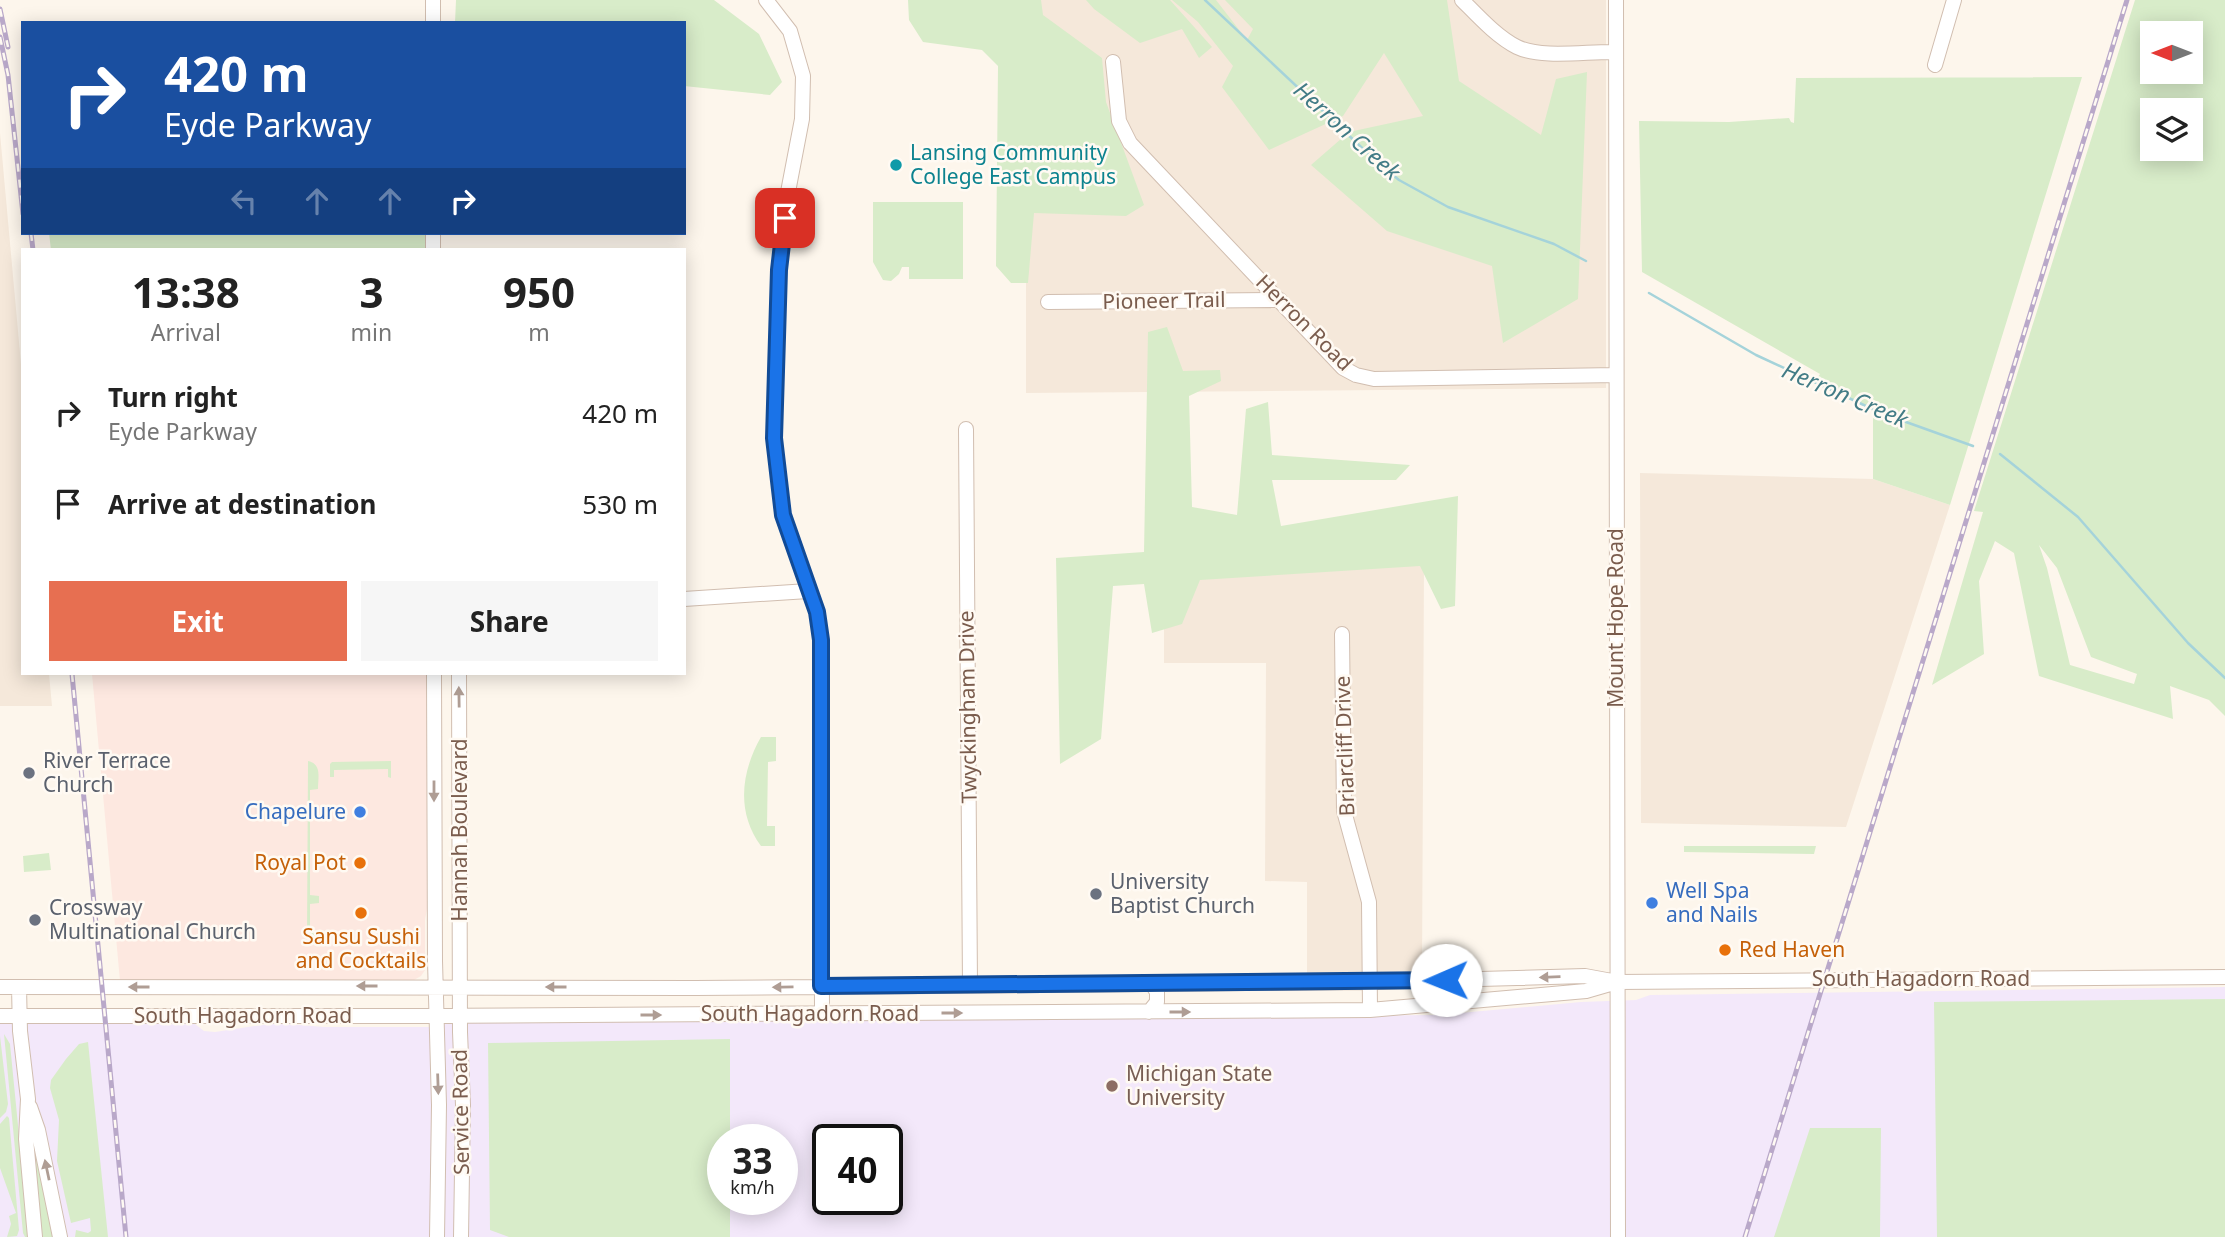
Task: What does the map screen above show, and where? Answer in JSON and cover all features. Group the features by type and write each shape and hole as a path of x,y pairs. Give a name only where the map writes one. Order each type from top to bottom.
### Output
{"street":[{"path":"433,0 433,21"},
{"path":"766,0 790,31 803,76 802,119 788,192 779,270 774,438 783,515 817,612 821,640 822,1014"},
{"path":"1462,0 1512,44 1523,49 1548,52 1616,52"},
{"name":"Mount Hope Road","path":"1616,0 1618,1237"},
{"path":"1935,65 1954,0"},
{"name":"Herron Road","path":"1113,62 1119,121 1130,143 1343,368 1362,377 1616,375"},
{"name":"Pioneer Trail","path":"1048,302 1280,300"},
{"name":"Twyckingham Drive","path":"965,429 970,985"},
{"path":"686,599 808,591"},
{"name":"Briarcliff Drive","path":"1342,634 1344,811 1369,902 1370,1010"},
{"name":"Hannah Boulevard","path":"434,675 435,1016 439,1105 437,1237"},
{"name":"Hannah Boulevard","path":"459,675 460,986"},
{"name":"South Hagadorn Road","path":"0,987 695,988 1370,982 1585,976 1617,982 2225,977"},
{"name":"South Hagadorn Road","path":"0,1016 1370,1010 1586,991 1617,982"},
{"path":"1149,1012 1157,1002 1157,992 1152,984"},
{"name":"Service Road","path":"460,986 463,1105 461,1237"},
{"path":"921,986 915,1000 921,1013"},
{"path":"19,987 19,1016 28,1099 26,1139 35,1237"},
{"path":"684,1014 694,1005 695,988"},
{"path":"28,1099 38,1130 60,1237"}],"shaded area":[{"path":"1026,0 1606,0 1606,388 1026,393"},
{"path":"0,133 21,364 21,675 49,675 52,706 0,706"},
{"path":"1640,473 1873,479 1950,505 1846,827 1641,823"},
{"path":"1164,564 1424,565 1422,975 1307,977 1307,882 1265,881 1266,663 1164,663"},
{"path":"92,675 429,675 429,898 425,920 425,970 421,976 414,980 120,981"},
{"name":"Michigan State University","path":"2225,987 2225,1237 0,1237 0,1021 191,1021 204,1031 215,1032 275,1023 324,1027 441,1027 447,1023 474,1022 1438,1015 1581,1002 1636,1000 1650,995"}],"green space":[{"path":"456,0 714,0 759,34 782,82 770,95 686,86 686,21 455,21"},
{"path":"908,0 1041,0 1043,15 1102,58 1106,102 1144,205 1126,216 1034,213 1028,283 1011,283 996,266 998,66 982,50 923,42 909,20"},
{"path":"1086,0 1170,0 1212,47 1199,58 1182,29 1140,43"},
{"path":"1172,0 1216,0 1247,40 1253,29 1225,0 1447,0 1459,81 1541,135 1556,79 1587,72 1578,299 1503,343 1492,266 1387,231 1311,165 1349,132 1423,116 1384,53 1343,116 1269,150 1222,87 1233,66 1198,22"},
{"path":"2135,0 2225,0 2225,716 2209,700 2170,686 2173,719 2039,676 2014,553 1995,541 1979,581 1984,654 1932,685 1983,512 1974,511","holes":["2039,545 2057,568 2091,657 2137,674 2134,684 2070,665"]},
{"path":"2082,77 1950,505 1873,479 1873,410 1814,383 1820,374 1642,272 1639,121 1729,122 1789,118 1794,123 1796,78"},
{"path":"873,202 963,202 963,279 909,279 909,267 902,267 891,281 883,280 873,262"},
{"path":"49,235 425,235 426,248 51,248"},
{"path":"1167,327 1183,371 1220,370 1221,381 1189,396 1192,507 1237,515 1246,409 1268,402 1272,455 1410,465 1396,480 1272,480 1281,526 1458,496 1455,606 1441,609 1420,566 1200,580 1182,624 1152,633 1144,584 1113,586 1101,739 1060,764 1056,558 1144,552 1148,332"},
{"path":"761,737 776,737 776,761 768,762 767,826 775,826 775,846 761,846 753,833 745,806 744,792 749,764"},
{"path":"308,761 315,765 319,776 318,789 310,790 310,895 319,896 319,903 310,904 310,932 319,933 319,939 307,939"},
{"path":"391,761 391,778 388,777 388,769 334,770 334,777 330,777 332,762"},
{"path":"1684,846 1816,846 1814,854 1684,852"},
{"path":"49,853 51,870 24,872 23,856"},
{"path":"2225,999 2225,1237 1937,1237 1934,1002"},
{"path":"4,1034 10,1044 29,1237 25,1237 23,1233"},
{"path":"0,1036 8,1104 6,1112 0,1118"},
{"path":"730,1039 730,1124 707,1124 707,1215 730,1215 730,1237 509,1237 490,1230 488,1043"},
{"path":"88,1042 108,1237 75,1237 76,1230 88,1233 91,1231 90,1218 71,1223 57,1161 59,1120 50,1088 51,1080 79,1044"},
{"path":"7,1116 19,1230 17,1236 7,1237 11,1224 9,1216 16,1213 0,1168 0,1124"},
{"path":"1810,1128 1881,1128 1880,1237 1774,1237"},
{"path":"32,1134 54,1237 42,1237"}],"waterway":[{"name":"Herron Creek","path":"1205,0 1399,180 1448,207 1554,244 1586,261"},
{"name":"Herron Creek","path":"1649,293 1756,355 1881,413 1973,446"},
{"name":"Herron Creek","path":"2000,454 2078,517 2188,643 2225,678"}],"railway":[{"path":"1745,1237 2127,0"},
{"path":"0,9 8,47"},
{"path":"0,37 8,75 21,195"},
{"path":"31,235 33,248"},
{"path":"72,675 126,1237"}],"place":[{"name":"Lansing Community College East Campus","path":"896,165"},
{"name":"River Terrace Church","path":"29,773"},
{"name":"Chapelure","path":"360,812"},
{"name":"Royal Pot","path":"360,863"},
{"name":"University Baptist Church","path":"1096,894"},
{"name":"Well Spa and Nails","path":"1652,903"},
{"name":"Sansu Sushi and Cocktails","path":"361,913"},
{"name":"Crossway Multinational Church","path":"35,920"},
{"name":"Red Haven","path":"1725,950"},
{"name":"Michigan State University","path":"1112,1086"}],"route":[{"path":"785,218 779,270 774,438 783,515 817,612 821,640 821,986 1446,980"}]}
